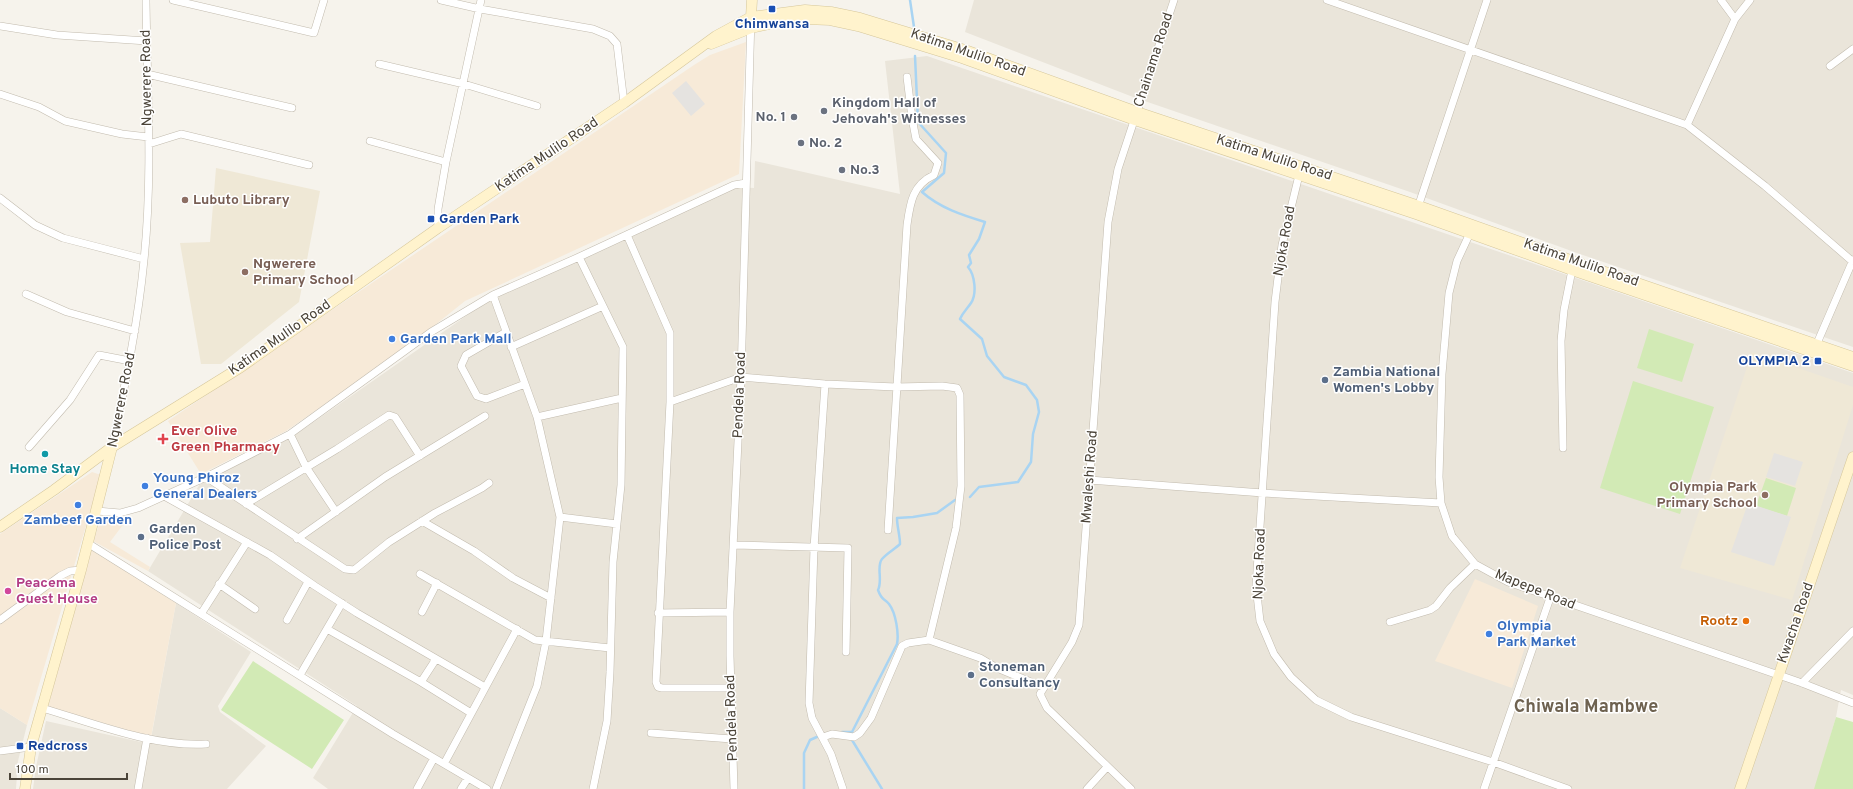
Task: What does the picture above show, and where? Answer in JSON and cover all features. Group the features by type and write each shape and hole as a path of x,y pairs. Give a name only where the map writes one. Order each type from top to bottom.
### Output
{"main road":[{"name":"Pendela Road","path":"751,17 752,0"},
{"name":"Katima Mulilo Road","path":"0,527 54,490 112,447 241,367 438,228 624,103 716,36 751,17 805,10 832,12 860,18 965,50 1136,116"},
{"name":"Katima Mulilo Road","path":"696,50 751,28 805,18 830,20 858,26 962,58 1576,262 1815,348 1853,366"},
{"name":"Katima Mulilo Road","path":"1418,210 1470,233 1572,270 1815,348 1853,357"},
{"name":"Ngwerere Road","path":"25,789 31,747 97,511 112,447"},
{"name":"Kwacha Road","path":"1740,789 1852,463"}],"street":[{"name":"Ngwerere Road","path":"112,447 130,361 144,259 149,140 146,0"},
{"path":"173,0 314,33 324,0"},
{"path":"441,0 480,9 593,29 610,36 617,44 624,103"},
{"path":"438,228 438,209 446,162 481,0"},
{"name":"Chainama Road","path":"1136,116 1174,0"},
{"path":"1327,0 1687,125 1765,186 1852,260 1815,348"},
{"path":"1418,210 1472,50 1487,0"},
{"path":"1721,0 1735,19"},
{"path":"1687,125 1735,19 1750,0"},
{"name":"Pendela Road","path":"734,789 730,612 741,377 751,17"},
{"path":"0,26 57,35 147,41"},
{"path":"1830,66 1853,49"},
{"path":"380,64 464,84 537,106"},
{"path":"147,74 292,108"},
{"path":"888,530 907,225 911,198 926,179 934,175 938,163 916,140 907,78"},
{"path":"0,94 39,107 66,121 122,134 149,140 181,134 309,165"},
{"name":"Mwaleshi Road","path":"1043,687 1072,642 1079,625 1082,603 1089,480 1108,222 1118,169 1136,116"},
{"path":"370,141 446,162"},
{"name":"Njoka Road","path":"1300,171 1282,245 1276,295 1256,586 1260,621 1274,654 1291,677 1316,700 1351,717 1493,762 1568,789"},
{"path":"97,511 120,513 138,508 206,477 290,434 431,332 493,295 580,257 734,185 746,183"},
{"path":"0,198 35,225 63,238 144,259"},
{"name":"Mapepe Road","path":"1470,233 1457,261 1449,293 1442,382 1438,477 1442,503 1452,536 1475,564 1508,582 1550,598 1802,683 1853,703"},
{"path":"627,235 670,333 670,402 658,613 656,682 658,687 731,688"},
{"path":"580,257 623,347 621,484 613,562 607,721 593,789"},
{"path":"1563,448 1561,341 1564,310 1572,270"},
{"path":"26,294 67,312 135,331"},
{"path":"493,295 537,417 560,517 546,641 537,686 496,789"},
{"path":"511,347 603,306"},
{"path":"506,332 466,355 461,366 477,396 480,398 486,399 525,384"},
{"path":"28,447 70,400 99,355 130,361"},
{"path":"670,402 741,377 825,384 896,387 942,386 957,388 960,395 961,486 956,528 929,640"},
{"path":"825,384 814,548 809,703 816,729 823,737 831,754 843,789"},
{"path":"537,417 622,398"},
{"path":"246,504 337,449 389,415 395,417 420,456"},
{"path":"297,539 385,477 485,416"},
{"path":"290,434 306,467 336,512"},
{"path":"206,477 345,570 354,570 389,542 422,521 489,483"},
{"path":"1089,480 1263,493 1442,503"},
{"path":"164,496 270,555 308,582 342,603 485,687"},
{"path":"560,517 617,524"},
{"path":"422,521 474,551 513,578 551,598"},
{"path":"202,614 247,542"},
{"path":"88,544 434,758 487,789"},
{"path":"734,546 848,548 846,652"},
{"path":"1390,622 1430,610 1436,606 1450,588 1475,564"},
{"path":"0,620 60,576 70,571 81,570"},
{"path":"420,574 535,640 610,648"},
{"path":"287,620 308,582"},
{"path":"422,612 437,583"},
{"path":"220,584 255,609"},
{"path":"1484,789 1550,598"},
{"path":"300,675 342,603"},
{"path":"658,613 730,612"},
{"path":"327,629 421,682 471,713"},
{"path":"444,764 517,629"},
{"path":"1802,683 1853,631"},
{"path":"823,737 832,734 854,737 860,733 871,718 902,646 908,643 929,640 980,658 997,668 1043,687 1040,694 1047,708 1131,789"},
{"path":"421,682 436,659"},
{"path":"42,708 148,738 187,745 206,744"},
{"path":"651,733 732,740"},
{"path":"138,789 148,738"},
{"path":"0,751 31,747"},
{"path":"417,789 434,758"},
{"path":"1087,789 1107,767"},
{"path":"461,789 468,778"}],"shaded area":[{"path":"974,0 1853,0 1853,347 1577,253 1410,192 1133,97 965,32"},
{"path":"746,42 739,174 465,301 405,349 286,431 201,474 168,421 694,65 710,55"},
{"path":"927,56 1853,373 1853,695 1841,690 1836,717 1815,789 328,789 313,778 357,706 148,571 201,482 295,435 489,300 736,187 754,188 755,161 900,194 885,61"},
{"path":"686,81 705,104 691,116 672,93"},
{"name":"Ngwerere Primary School","path":"216,168 320,191 299,302 221,364 201,364 180,243 210,242"},
{"name":"Olympia Park Primary School","path":"1752,352 1853,387 1853,405 1792,600 1680,568"},
{"path":"1774,453 1803,462 1795,486 1766,477"},
{"path":"92,472 101,475 27,725 0,708 0,534"},
{"path":"1748,503 1791,517 1774,566 1731,552"},
{"path":"122,516 125,522 110,542 150,567 148,571 93,541 102,517"},
{"path":"91,549 176,603 151,737 48,707"},
{"name":"Olympia Park Market","path":"1475,579 1538,606 1512,688 1435,661"},
{"path":"176,603 251,652 218,706 220,712 266,746 227,789 33,789 46,721 150,744"},
{"path":"0,708 27,725 18,761 16,789 0,789"}],"green space":[{"path":"1649,329 1694,344 1682,382 1637,368"},
{"path":"1633,381 1714,407 1680,514 1600,488"},
{"path":"1766,478 1796,488 1787,516 1756,506"},
{"path":"253,661 344,720 312,769 221,710"},
{"path":"1836,717 1853,722 1853,789 1814,789"}],"waterway":[{"path":"910,0 914,27"},
{"path":"915,56 918,122 946,153 944,173 922,192 944,207 985,222 979,239 969,255 971,263 968,267 974,280 975,290 973,299 960,319 982,339 987,356 1004,377 1026,385 1037,400 1039,412 1033,434 1031,462 1018,482 979,487 970,497"},
{"path":"842,732 852,732 897,644 898,640 895,618 889,604 881,596 878,590 880,582 880,562 900,544 897,518 937,513 955,500"},
{"path":"804,789 804,753 810,740 819,736"},
{"path":"852,740 882,789"}],"place":[{"name":"Chimwansa","path":"772,9"},
{"name":"Kingdom Hall of Jehovah's Witnesses","path":"824,111"},
{"name":"No. 1","path":"794,117"},
{"name":"No. 2","path":"801,143"},
{"name":"No.3","path":"842,170"},
{"name":"Lubuto Library","path":"185,200"},
{"name":"Garden Park","path":"431,219"},
{"name":"Ngwerere Primary School","path":"245,272"},
{"name":"Garden Park Mall","path":"392,339"},
{"name":"OLYMPIA 2","path":"1818,361"},
{"name":"Zambia National Women's Lobby","path":"1325,380"},
{"name":"Ever Olive Green Pharmacy","path":"163,439"},
{"name":"Home Stay","path":"45,454"},
{"name":"Young Phiroz General Dealers","path":"145,486"},
{"name":"Olympia Park Primary School","path":"1765,495"},
{"name":"Zambeef Garden","path":"78,505"},
{"name":"Garden Police Post","path":"141,537"},
{"name":"Peacema Guest House","path":"8,591"},
{"name":"Rootz","path":"1746,621"},
{"name":"Olympia Park Market","path":"1489,634"},
{"name":"Stoneman Consultancy","path":"971,675"},
{"name":"Redcross","path":"20,746"}],"district":[{"name":"Chiwala Mambwe","path":"1586,707"}]}
